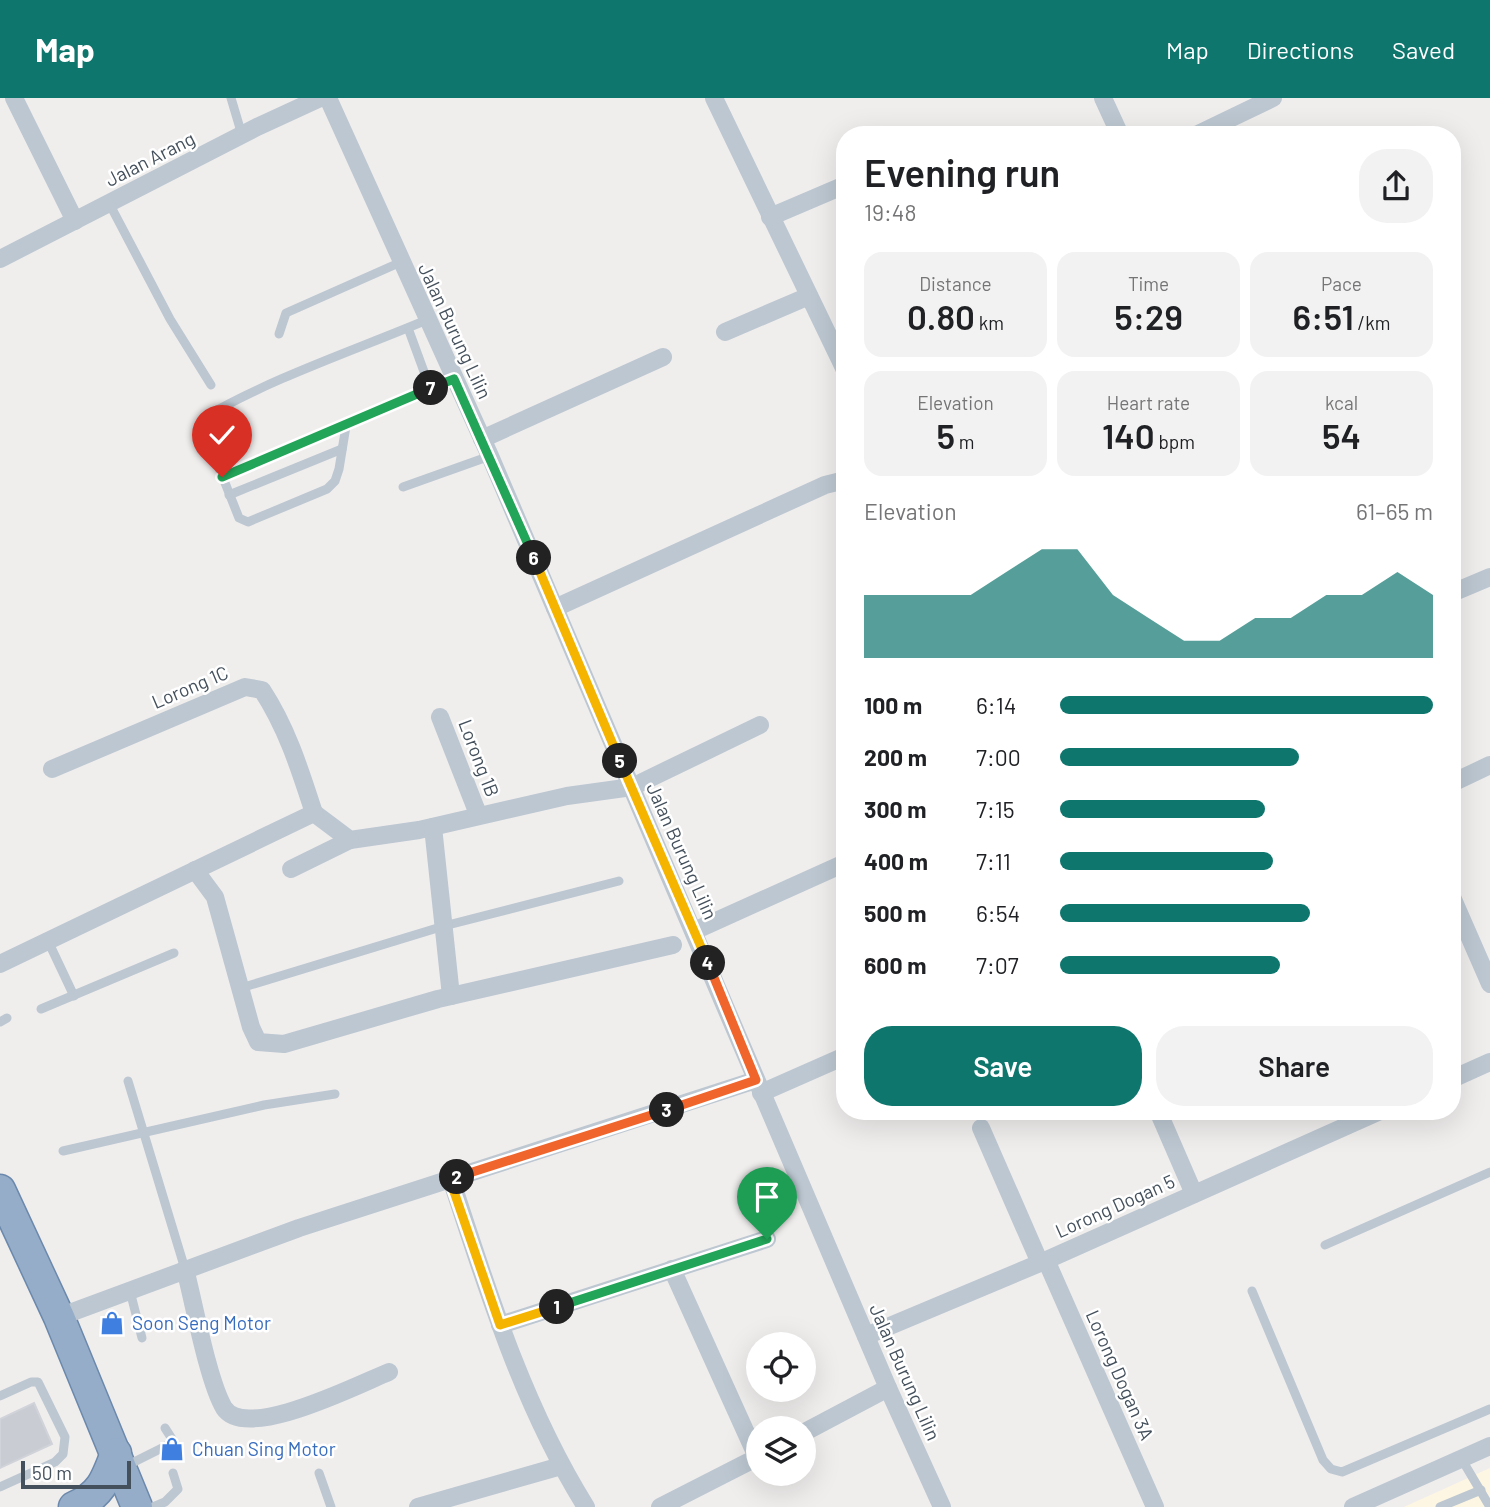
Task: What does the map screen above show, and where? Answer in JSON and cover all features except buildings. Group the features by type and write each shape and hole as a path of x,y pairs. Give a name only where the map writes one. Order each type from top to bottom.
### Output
{"highway":[{"path":"0,1191 58,1317 137,1507"},
{"path":"74,1507 88,1500 104,1486 119,1460"}],"street":[{"path":"14,98 75,221"},
{"name":"Jalan Arang","path":"0,259 320,98"},
{"name":"Jalan Burung Lilin","path":"328,98 490,456 888,1388 942,1507"},
{"path":"714,98 836,352"},
{"path":"1103,98 1116,126"},
{"path":"1215,126 1273,98"},
{"path":"770,216 836,188"},
{"path":"725,332 808,296"},
{"path":"482,439 663,356"},
{"path":"555,608 836,482"},
{"path":"1461,589 1490,577"},
{"name":"Lorong 1C","path":"52,769 245,687 262,690 276,712 287,733 314,813"},
{"name":"Lorong 1B","path":"440,717 478,814"},
{"path":"291,869 326,855 350,840 433,827 478,814 567,796 632,787 760,725"},
{"path":"1461,779 1490,765"},
{"path":"0,964 47,939 314,813 350,840"},
{"path":"433,827 451,996"},
{"path":"694,931 836,867"},
{"path":"195,870 215,898 251,1027 258,1042 266,1044 284,1044 451,996 673,945"},
{"path":"1461,916 1488,973"},
{"path":"58,1317 185,1269 450,1180 759,1087 836,1059"},
{"path":"1461,1075 1490,1062"},
{"path":"1162,1120 1194,1194"},
{"name":"Lorong Dogan 5","path":"866,1336 1043,1262 1360,1120"},
{"name":"Lorong Dogan 3A","path":"981,1128 1155,1507"},
{"path":"450,1180 500,1325 561,1466 586,1507"},
{"path":"500,1325 767,1239"},
{"path":"185,1269 212,1374 224,1408 230,1414 243,1419 265,1420 389,1372"},
{"path":"672,1269 746,1433"},
{"path":"816,1426 888,1388"},
{"path":"1353,1507 1490,1446"},
{"path":"660,1507 746,1463"},
{"path":"418,1507 561,1466"}],"lane":[{"path":"231,98 242,135"},
{"path":"110,203 170,319 211,385"},
{"path":"279,334 286,313 401,262"},
{"path":"346,426 335,481 327,489 248,522 239,518 202,425 202,418 321,361 429,319"},
{"path":"408,328 430,388"},
{"path":"222,477 454,379"},
{"path":"229,495 342,449"},
{"path":"403,488 490,456"},
{"path":"241,988 444,926 619,881"},
{"path":"47,939 74,996"},
{"path":"41,1009 174,953"},
{"path":"128,1081 185,1269"},
{"path":"63,1151 264,1105 335,1094"},
{"path":"1325,1245 1490,1172"},
{"path":"130,1291 142,1338"},
{"path":"1252,1291 1323,1461 1331,1469 1342,1472 1490,1409"},
{"path":"0,1396 31,1382 38,1382 65,1437 63,1454 55,1462 0,1487"},
{"path":"119,1460 173,1442 165,1428"},
{"path":"1461,1458 1490,1507"},
{"path":"153,1507 165,1502 178,1489 173,1473"},
{"path":"319,1473 331,1507"},
{"path":"1440,1507 1481,1490"}],"shaded area":[{"path":"1490,1468 1490,1507 1404,1507"}],"place":[{"name":"Soon Seng Motor","path":"112,1323"},
{"name":"Chuan Sing Motor","path":"172,1449"}],"route":[{"path":"222,477 454,379 490,456 756,1080 450,1180 500,1325 767,1239"}]}
